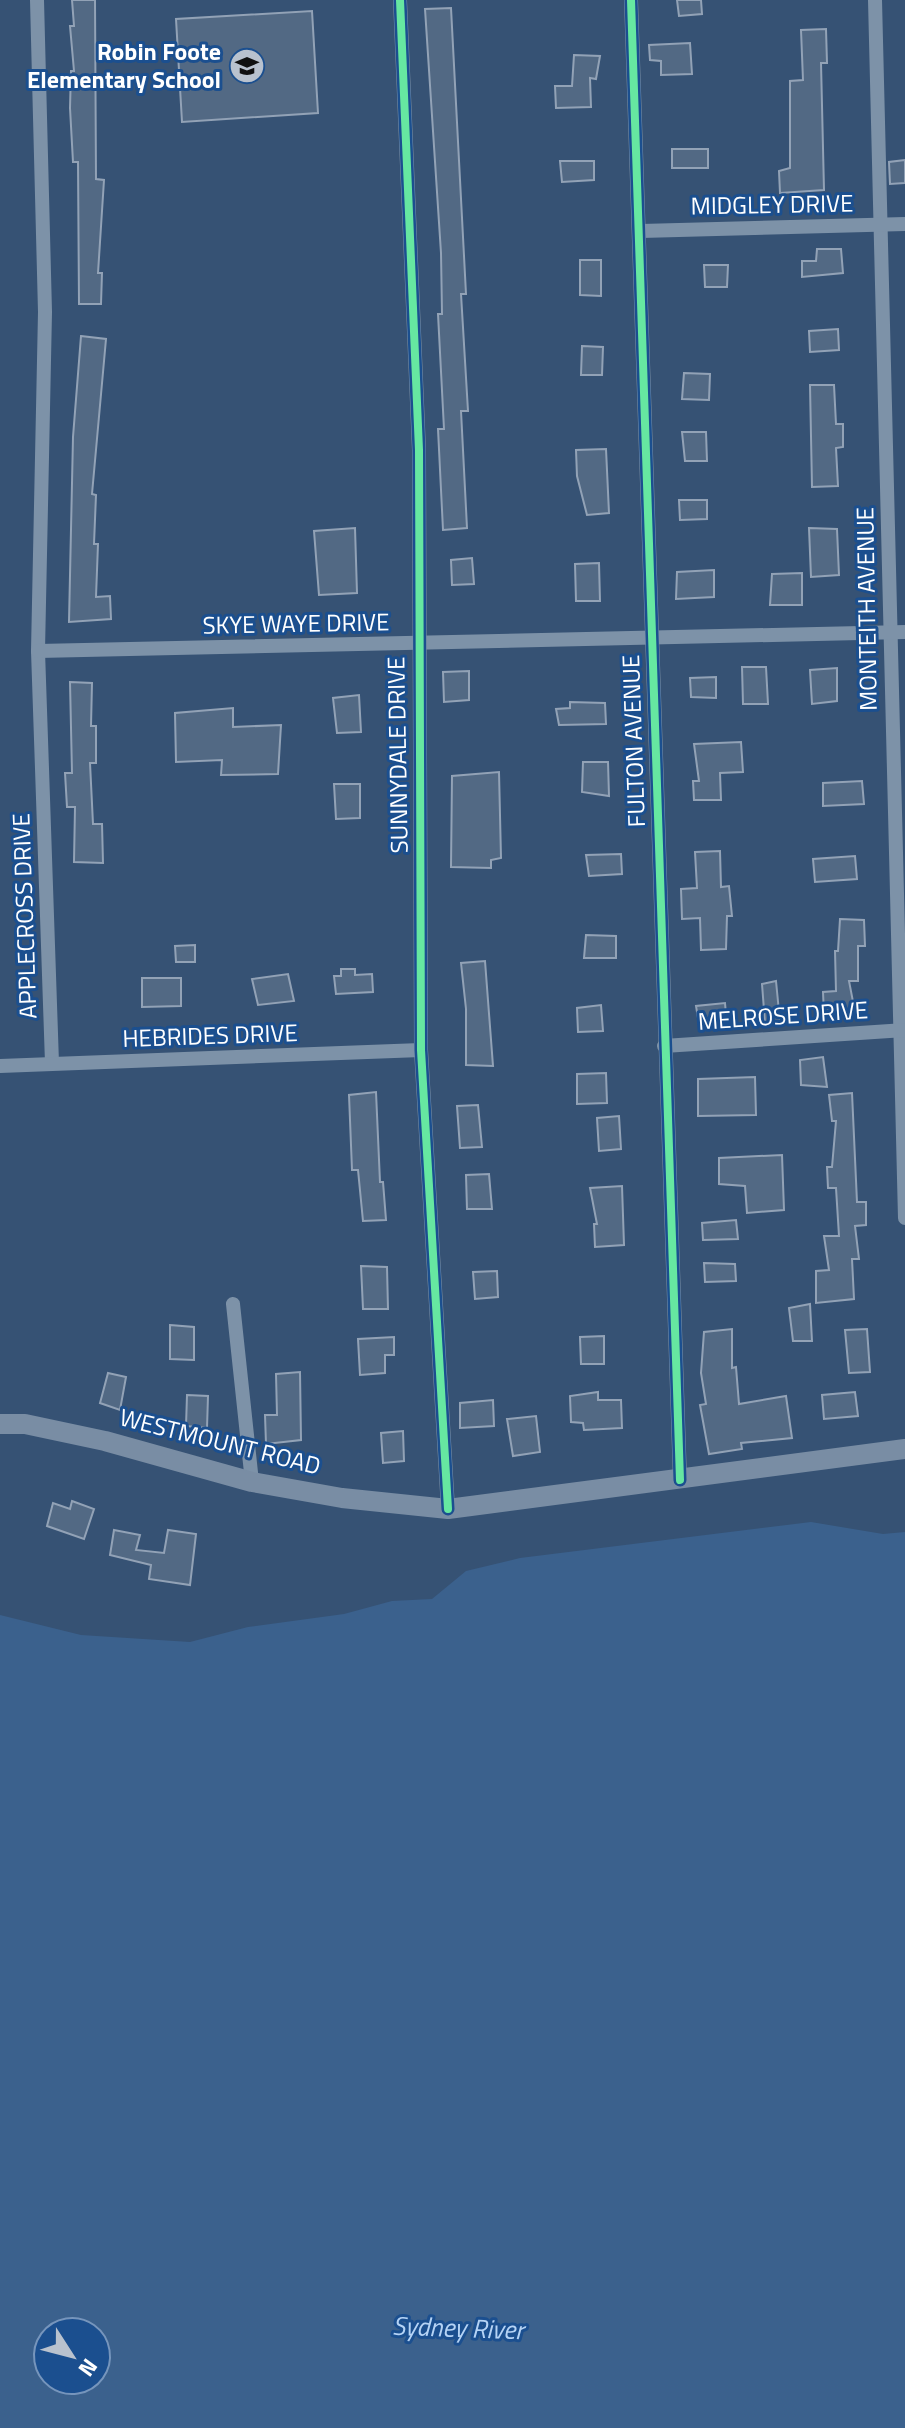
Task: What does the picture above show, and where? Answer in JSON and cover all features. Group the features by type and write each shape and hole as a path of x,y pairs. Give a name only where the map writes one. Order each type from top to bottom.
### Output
{"main road":[{"name":"WESTMOUNT ROAD","path":"0,1424 25,1424 105,1441 252,1482 342,1498 448,1509 905,1449"}],"street":[{"name":"APPLECROSS DRIVE","path":"37,0 45,312 38,651 52,1063"},
{"name":"SUNNYDALE DRIVE","path":"400,0 402,112 418,420 421,1050 448,1509"},
{"name":"FULTON AVENUE","path":"631,0 680,1480"},
{"name":"MONTEITH AVENUE","path":"875,0 897,632 905,1218"},
{"name":"MIDGLEY DRIVE","path":"641,231 905,224"},
{"name":"SKYE WAYE DRIVE","path":"38,651 897,632"},
{"name":"MELROSE DRIVE","path":"664,1046 903,1030"},
{"name":"HEBRIDES DRIVE","path":"0,1066 421,1050"},
{"path":"233,1304 252,1482"}],"water":[{"name":"Sydney River","path":"811,1522 883,1534 905,1532 905,2428 0,2428 0,1615 81,1635 190,1642 248,1627 344,1614 392,1601 432,1599 466,1571 520,1558"}],"building":[{"path":"72,0 95,0 96,179 104,180 98,273 102,273 101,304 79,304 78,162 73,162 70,108 71,71 74,71 70,26 74,26"},
{"path":"677,0 701,0 702,14 679,16"},
{"path":"451,8 466,294 461,294 468,411 461,411 467,528 443,530 438,429 444,429 438,314 442,314 441,253 425,9"},
{"name":"Robin Foote Elementary School","path":"312,11 318,113 182,122 176,19"},
{"path":"826,29 827,63 821,63 824,190 780,193 779,171 790,168 790,81 803,80 801,30"},
{"path":"690,43 692,74 661,75 661,61 650,60 649,45"},
{"path":"574,55 600,56 596,79 590,78 591,107 556,108 555,86 572,86"},
{"path":"672,149 708,149 708,168 672,168"},
{"path":"905,160 905,183 890,184 889,162"},
{"path":"560,161 594,161 594,180 562,182"},
{"path":"817,249 841,249 843,273 802,277 802,261 816,261"},
{"path":"580,260 601,260 601,296 580,295"},
{"path":"704,265 728,265 727,287 705,287"},
{"path":"838,329 839,350 810,352 809,331"},
{"path":"81,336 106,339 92,494 96,495 94,544 98,544 96,597 110,596 111,619 69,622 73,437"},
{"path":"582,346 603,347 602,375 581,375"},
{"path":"684,373 710,374 709,400 682,399"},
{"path":"810,385 834,385 836,424 843,424 843,447 836,448 838,486 812,487"},
{"path":"682,432 706,432 707,461 685,461"},
{"path":"606,449 609,513 587,515 577,476 576,450"},
{"path":"679,500 707,500 707,519 680,520"},
{"path":"355,528 357,593 319,595 314,531"},
{"path":"809,528 837,529 839,575 811,577"},
{"path":"472,558 474,584 452,585 451,560"},
{"path":"599,563 600,601 576,601 575,564"},
{"path":"714,570 714,597 676,599 677,572"},
{"path":"802,573 802,605 770,605 772,574"},
{"path":"742,667 766,667 768,704 743,704"},
{"path":"837,668 837,701 812,704 810,670"},
{"path":"469,671 469,700 444,702 443,672"},
{"path":"716,677 716,698 691,697 690,678"},
{"path":"70,682 92,683 91,726 96,726 96,763 90,763 93,824 102,824 103,863 74,862 75,807 67,807 65,773 72,773"},
{"path":"359,695 361,732 337,733 333,698"},
{"path":"570,702 605,703 606,724 559,725 556,709 570,708"},
{"path":"233,708 233,727 281,725 278,774 221,775 222,760 176,762 175,713"},
{"path":"741,742 743,772 720,773 721,800 694,800 693,781 699,781 694,744"},
{"path":"583,762 608,762 609,796 582,792"},
{"path":"499,772 501,858 491,860 491,868 451,867 452,776"},
{"path":"862,781 864,804 823,806 823,783"},
{"path":"334,784 360,784 360,818 336,819"},
{"path":"720,851 721,887 729,886 732,916 727,916 726,949 701,950 700,918 682,919 681,889 697,888 695,852"},
{"path":"621,854 622,874 589,876 586,855"},
{"path":"855,856 857,879 815,882 813,859"},
{"path":"840,919 864,920 865,946 858,946 858,981 849,981 855,1012 824,1015 823,992 836,991 835,951 838,951"},
{"path":"586,935 616,936 616,958 584,958"},
{"path":"195,945 195,962 176,962 175,946"},
{"path":"485,961 493,1066 466,1065 466,1009 461,963"},
{"path":"341,969 355,969 355,975 372,974 373,992 336,994 334,976 341,976"},
{"path":"288,974 294,1001 258,1005 252,979"},
{"path":"142,978 181,978 181,1006 142,1007"},
{"path":"776,981 780,1022 765,1023 762,984"},
{"path":"725,1003 727,1026 700,1030 696,1006"},
{"path":"601,1005 603,1031 578,1032 577,1008"},
{"path":"823,1057 827,1087 801,1085 800,1060"},
{"path":"606,1073 607,1103 577,1104 577,1074"},
{"path":"755,1077 756,1115 698,1116 698,1079"},
{"path":"376,1092 380,1182 383,1182 386,1220 363,1221 358,1170 352,1170 349,1095"},
{"path":"852,1093 857,1202 866,1202 866,1225 855,1226 859,1259 852,1259 854,1299 816,1303 816,1271 829,1270 824,1236 839,1236 836,1188 828,1188 827,1167 832,1167 836,1121 832,1121 829,1095"},
{"path":"478,1105 482,1147 460,1148 457,1106"},
{"path":"619,1116 621,1149 599,1151 597,1118"},
{"path":"782,1155 784,1210 747,1213 745,1186 719,1184 719,1158"},
{"path":"489,1174 492,1209 467,1209 466,1175"},
{"path":"622,1186 624,1245 595,1247 594,1224 597,1224 590,1188"},
{"path":"736,1220 738,1239 703,1240 702,1223"},
{"path":"704,1263 735,1264 736,1281 705,1282"},
{"path":"361,1266 387,1267 388,1309 363,1309"},
{"path":"497,1271 498,1297 475,1299 473,1272"},
{"path":"810,1304 812,1341 793,1341 789,1308"},
{"path":"170,1325 194,1327 194,1360 170,1359"},
{"path":"732,1329 732,1368 736,1367 739,1404 786,1396 792,1438 741,1443 742,1449 709,1454 700,1405 706,1404 701,1373 704,1332"},
{"path":"867,1329 870,1372 849,1373 845,1330"},
{"path":"604,1336 604,1364 581,1364 580,1337"},
{"path":"394,1337 394,1355 385,1355 385,1373 360,1375 358,1339"},
{"path":"300,1372 301,1440 266,1444 265,1415 277,1415 276,1374"},
{"path":"108,1373 126,1377 120,1410 100,1403"},
{"path":"598,1392 598,1400 621,1400 622,1428 584,1430 583,1423 571,1422 570,1396"},
{"path":"855,1392 858,1416 824,1419 822,1395"},
{"path":"187,1395 208,1396 207,1428 186,1426"},
{"path":"493,1400 494,1426 460,1428 460,1403"},
{"path":"536,1416 540,1452 513,1456 507,1419"},
{"path":"403,1431 404,1461 383,1463 381,1433"},
{"path":"72,1501 94,1509 84,1539 47,1526 53,1503 70,1509"},
{"path":"114,1530 140,1535 136,1550 164,1553 168,1530 196,1534 190,1585 149,1579 151,1565 110,1555"}],"cycle path":[{"path":"400,0 419,450 421,1050 448,1509"},
{"path":"631,0 680,1480"}],"place":[{"name":"Robin Foote Elementary School","path":"247,66"}]}
